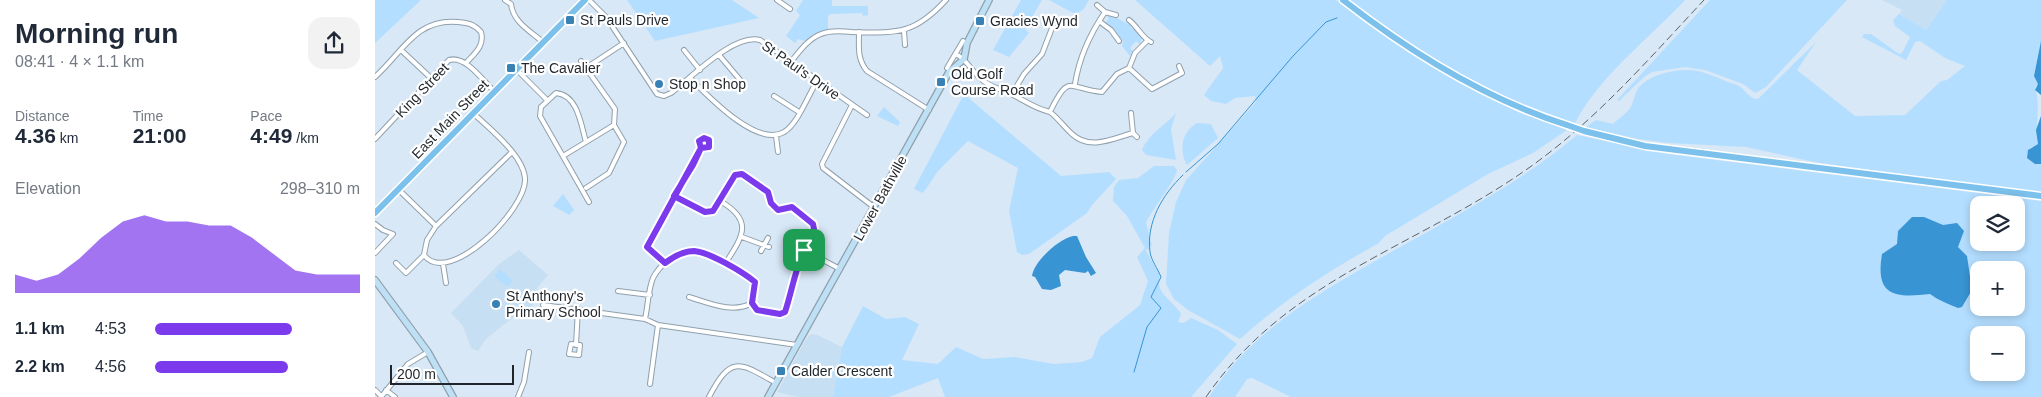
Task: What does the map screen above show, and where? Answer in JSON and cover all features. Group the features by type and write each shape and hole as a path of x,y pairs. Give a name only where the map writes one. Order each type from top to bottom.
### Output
{"main road":[{"name":"East Main Street","path":"375,213 585,0"},
{"path":"1343,0 1429,60 1458,77 1501,100 1584,131 1654,147 2041,196"},
{"name":"Lower Bathville","path":"768,397 875,208 949,72 964,59 967,43 986,1"},
{"path":"375,280 427,352 453,397"}],"street":[{"path":"505,0 511,4 512,13 518,21 543,42"},
{"path":"511,4 518,0"},
{"name":"St Paul's Drive","path":"589,0 606,17 657,94 664,96 671,93 736,43 751,38 760,40 790,63 867,115"},
{"path":"777,0 783,2 790,9"},
{"path":"790,63 809,42 822,33 904,31 920,24 946,0"},
{"path":"1097,5 1105,12 1116,15"},
{"path":"1075,84 1078,66 1091,32 1105,12"},
{"path":"1050,112 1057,96 1066,87 1075,84 1102,92 1110,80 1129,68 1135,53 1149,42 1136,25 1129,20"},
{"path":"375,76 421,30 430,24 446,21 471,23 481,32 482,41 480,48 466,64"},
{"path":"1099,21 1111,30 1119,41"},
{"path":"1012,94 1024,74 1042,54 1054,23"},
{"path":"904,31 905,45"},
{"path":"859,32 861,64 867,71 929,110"},
{"path":"947,68 963,41"},
{"path":"586,68 623,43"},
{"path":"401,50 432,79"},
{"path":"684,50 700,70"},
{"path":"955,54 964,59 980,78 1012,94 1035,109 1050,112 1072,134 1082,141 1097,143 1133,133"},
{"path":"719,55 741,81"},
{"name":"King Street","path":"375,138 449,60 459,59 494,91"},
{"path":"581,61 615,109 614,125 624,142 609,173 586,188"},
{"path":"1179,66 1182,73"},
{"path":"1129,68 1152,89 1182,73 1187,74"},
{"path":"516,69 547,100"},
{"path":"690,78 714,101 753,132 763,136 776,136 785,132 817,81"},
{"path":"586,142 577,110 570,99 563,94 556,93 541,108 540,116 589,202"},
{"path":"774,96 799,112"},
{"path":"853,106 822,164 823,168 875,208"},
{"path":"424,256 433,262 443,264 470,252 510,215 523,189 525,178 519,161 473,113"},
{"path":"1131,113 1133,133 1137,137"},
{"path":"563,156 614,125"},
{"path":"776,136 778,152"},
{"path":"665,263 647,247 701,148"},
{"path":"396,263 406,273 424,256 427,240 436,226 512,152"},
{"path":"645,319 652,280 665,263 675,256 693,251 707,255 725,264 755,282 752,303 757,310 780,314 785,312 796,270 814,229 813,224 792,207 778,210 771,203 768,192 742,174 735,175 713,211 705,212 674,196"},
{"path":"399,190 436,226"},
{"path":"720,201 740,217 743,226 742,237 725,264"},
{"path":"375,224 393,234 375,252"},
{"path":"742,237 767,246"},
{"path":"761,251 767,246 768,238"},
{"path":"804,250 840,269"},
{"path":"443,264 446,283"},
{"path":"618,291 650,295"},
{"path":"689,297 730,308 744,308 752,303"},
{"path":"543,305 645,319 657,325 797,345"},
{"path":"576,345 578,309"},
{"path":"649,384 657,325"},
{"path":"375,390 381,397 408,364 427,352"},
{"path":"519,397 529,363 529,352"},
{"path":"709,397 720,376 728,369 740,365 748,367 776,383"},
{"path":"386,390 395,397"}],"shaded area":[{"path":"375,0 421,0 375,43"},
{"path":"627,0 732,0 759,18 655,41"},
{"path":"803,0 832,0 832,6 868,6 868,15 863,16 862,13 831,14 828,16 828,30 814,34 805,41 798,39 795,43 786,36 800,15 796,11"},
{"path":"1021,0 1042,0 1025,29 1029,33 1009,57 993,50"},
{"path":"1049,0 1089,0 1083,10 1075,14"},
{"path":"1135,0 1336,0 1404,48 1464,85 1518,112 1567,130 1533,153 1488,174 1385,236 1379,243 1325,275 1290,299 1240,339 1188,310 1174,299 1166,284 1169,233 1176,202 1186,180 1256,102 1255,96 1235,98 1226,104 1211,101 1204,95 1223,68 1220,56 1210,66"},
{"path":"1349,0 1685,0 1625,58 1598,89 1575,123 1572,124 1512,100 1455,71 1401,37"},
{"path":"1710,0 1847,0 1766,87 1755,93 1743,84 1705,70 1685,67 1652,72 1644,77 1619,101 1617,100"},
{"path":"1882,0 1947,0 1926,30 1899,14 1902,10"},
{"path":"1947,0 2041,0 2041,41 2034,76 2039,84 2035,87 2038,101 2038,144 2030,148 2035,164 2041,164 2041,194 1814,162 1746,147 1669,143 1638,139 1586,127 1596,120 1613,124 1630,108 1636,92 1645,82 1661,74 1679,70 1705,73 1737,85 1752,98 1758,99 1816,42 1797,70 1855,116 1905,115 1941,81 1947,80 1965,66 1945,58 1920,41 1915,42 1906,60 1862,37 1864,34 1871,34 1899,54 1902,53 1910,37 1895,26 1893,20 1899,14 1926,30"},
{"path":"1106,16 1113,16 1130,25 1132,29 1135,27 1142,37 1140,45 1136,41 1130,48 1133,51 1130,56 1122,46 1123,41 1106,22 1109,18"},
{"path":"964,94 1061,176 1109,172 1116,179 1087,213 1029,254 1022,255 1017,252 1009,211 1018,168 968,141 938,171 923,193 914,189"},
{"path":"884,107 900,122 898,126 877,116"},
{"path":"1176,113 1171,129 1176,160 1146,155 1142,150 1145,144"},
{"path":"1197,123 1211,124 1218,138 1187,165 1184,160 1183,142 1188,131"},
{"path":"1577,135 1668,154 2001,196 1970,196 1970,251 2025,251 2025,199 2041,201 2041,397 1291,397 1252,378 1247,379 1235,397 1209,397 1245,352 1287,316 1334,285 1483,200 1532,169"},
{"path":"1154,166 1174,166 1177,170 1146,223 1152,245 1149,250 1145,249 1160,275 1159,282 1162,292 1181,314 1178,322 1184,323 1191,318 1218,330 1237,344 1191,397 945,397 938,378 889,397 833,397 842,347 863,306 886,319 905,317 919,324 902,360 938,364 956,347 983,359 1015,357 1054,364 1082,362 1092,358 1100,337 1140,305 1148,281 1137,257 1145,248 1127,216 1113,201 1114,187 1119,180 1138,178"},
{"path":"563,194 574,210 569,215 553,206"},
{"name":"St Anthony's Primary School","path":"519,250 548,275 537,288 532,309 519,313 502,326 486,339 478,351 471,348 463,326 451,313 499,264"},
{"path":"500,269 513,281 507,287 494,276"},
{"path":"811,334 842,347 833,397 798,397 777,392 805,341"}],"water":[{"path":"2041,41 2041,95 2035,90 2038,84 2034,76"},
{"path":"2041,116 2041,164 2035,164 2027,158 2028,150 2038,144 2036,130"},
{"path":"1912,217 1924,217 1943,225 1957,223 1964,231 1958,247 1967,256 1970,293 1962,307 1958,308 1930,294 1897,294 1885,286 1881,279 1882,254 1897,244 1898,231"},
{"path":"1073,236 1077,236 1086,257 1096,273 1091,276 1088,271 1085,273 1065,270 1059,275 1061,286 1051,290 1042,289 1035,277 1032,276 1037,264 1054,246"}],"waterway":[{"path":"1186,172 1218,144 1293,56 1326,22 1337,18"},
{"path":"1134,372 1147,327 1161,308 1151,297 1161,277 1150,252 1149,241 1153,219 1169,191 1183,175"}],"railway":[{"path":"1206,397 1238,357 1273,324 1312,295 1352,270 1478,200 1546,155 1571,135 1617,92 1704,0"}],"place":[{"name":"St Pauls Drive","path":"570,20"},
{"name":"Gracies Wynd","path":"980,21"},
{"name":"The Cavalier","path":"511,68"},
{"name":"Old Golf Course Road","path":"941,82"},
{"name":"Stop n Shop","path":"659,84"},
{"name":"St Anthony's Primary School","path":"496,304"},
{"name":"Calder Crescent","path":"781,371"}],"route":[{"path":"804,250 794,276 785,312 780,314 757,310 752,303 755,282 749,277 707,255 693,251 675,256 665,263 649,250 647,244 659,227 674,196 686,173 693,165 701,148 709,147 709,140 705,138 699,141 701,148 693,165 686,173 674,196 705,212 713,211 735,175 742,174 768,192 771,203 778,210 783,211 788,207 792,207 815,226 804,250"}]}
